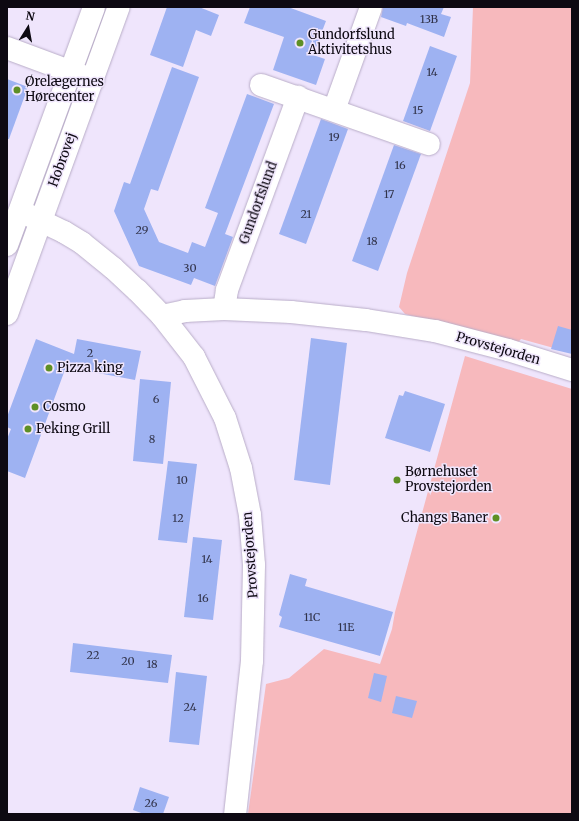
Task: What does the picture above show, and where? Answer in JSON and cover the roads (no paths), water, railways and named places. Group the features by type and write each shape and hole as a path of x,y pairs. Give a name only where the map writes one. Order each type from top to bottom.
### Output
{"street":[{"name":"Hobrovej","path":"7,245 94,7"},
{"name":"Hobrovej","path":"7,314 119,7"},
{"path":"334,110 371,7"},
{"path":"7,48 93,80"},
{"path":"261,84 429,144"},
{"name":"Gundorfslund","path":"224,309 227,290 298,97"},
{"name":"Provstejorden","path":"20,211 64,232 82,243 113,268 162,316 194,357 224,418 241,468 250,515 254,565 253,651 235,814"},
{"name":"Provstejorden","path":"162,316 185,311 224,309 291,312 366,320 434,331 508,350 572,370"}],"place":[{"name":"Gundorfslund Aktivitetshus","path":"300,43"},
{"name":"Ørelægernes Hørecenter","path":"17,90"},
{"name":"Pizza king","path":"49,368"},
{"name":"Cosmo","path":"35,407"},
{"name":"Peking Grill","path":"28,429"},
{"name":"Børnehuset Provstejorden","path":"397,480"},
{"name":"Changs Baner","path":"496,518"}]}
